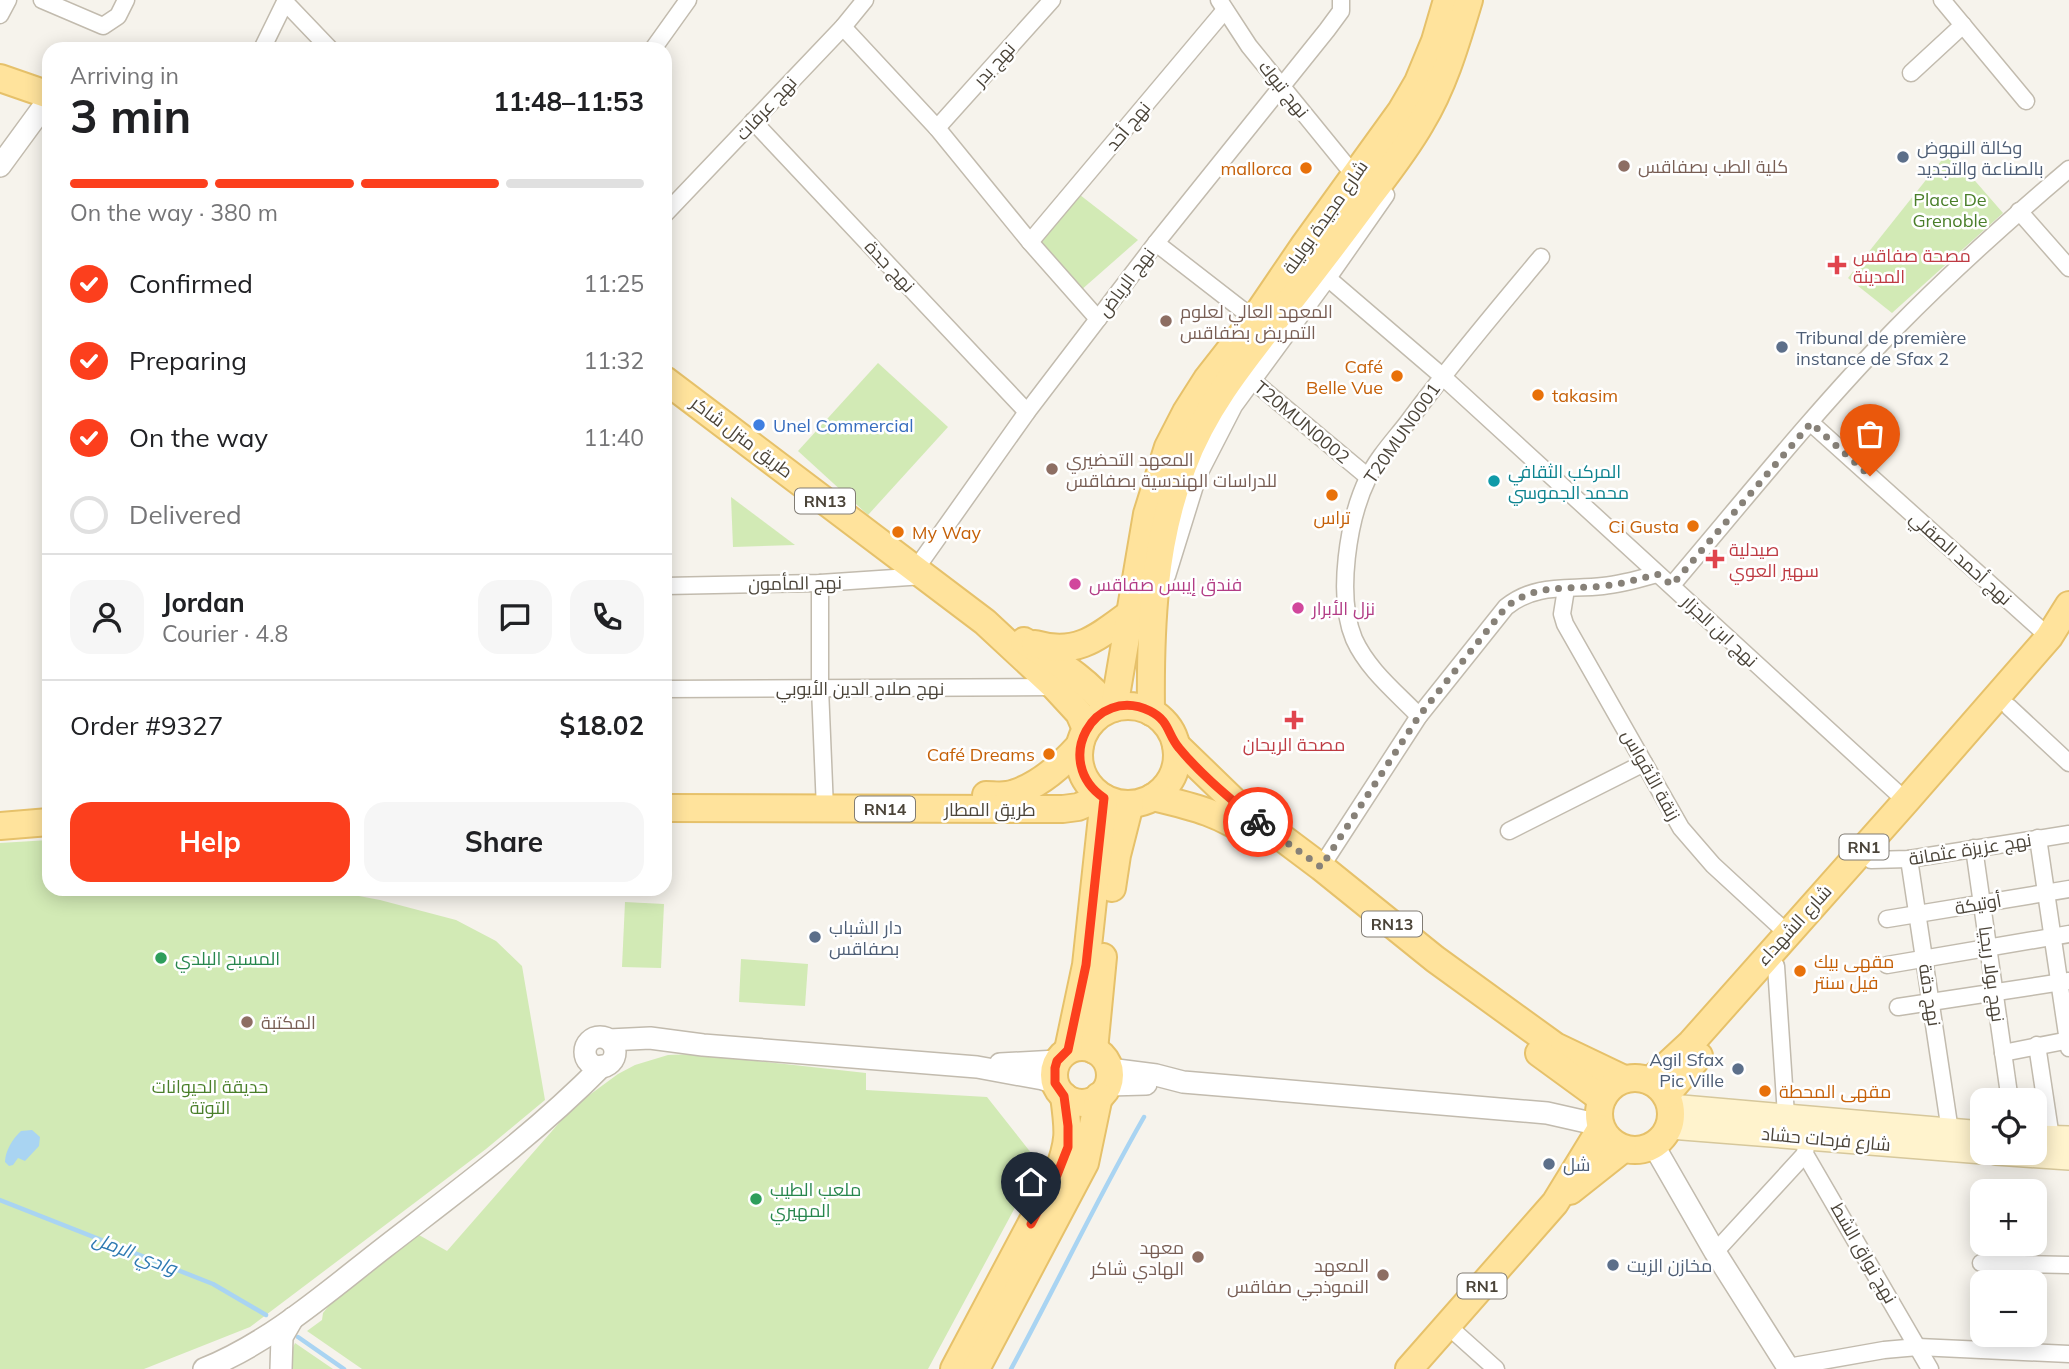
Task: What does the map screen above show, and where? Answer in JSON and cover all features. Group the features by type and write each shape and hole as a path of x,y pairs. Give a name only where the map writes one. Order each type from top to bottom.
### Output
{"main road":[{"name":"شارع مجيدة بوليلة","path":"1151,712 1150,654 1141,616 1147,514 1168,447 1207,379 1254,320 1401,111 1418,82 1435,41 1447,0"},
{"name":"شارع مجيدة بوليلة","path":"1112,709 1158,566 1173,496 1183,466 1207,416 1245,374 1322,273 1422,123 1442,83 1469,0"},
{"path":"0,78 42,94"},
{"name":"طريق منزل شاكر","path":"672,385 985,622 1079,713 1083,737"},
{"name":"شارع الشهداء","path":"1662,1111 1776,966 2009,707 2059,635 2069,606"},
{"path":"1023,640 1047,648 1070,648 1141,616"},
{"name":"طريق منزل شاكر","path":"985,622 1023,640 1084,681 1098,692 1112,709"},
{"name":"شارع الشهداء","path":"1662,1111 1691,1043 1906,800 2059,635"},
{"path":"1139,707 1151,712 1167,726 1176,745 1177,760 1173,775 1165,787 1122,799 1091,787 1079,760 1083,737 1096,717 1112,709 1139,707"},
{"name":"طريق المطار","path":"672,808 1005,795 1025,788 1051,772 1067,759 1083,737"},
{"name":"RN13","path":"1176,745 1237,804 1321,867 1435,959 1532,1031 1574,1056 1624,1079"},
{"name":"طريق المطار","path":"672,796 1063,809 1122,799"},
{"path":"976,1369 1084,1163 1082,1074 1086,965 1122,799"},
{"name":"RN13","path":"1122,799 1193,805 1244,829 1494,1020 1601,1114"},
{"path":"0,811 42,807"},
{"path":"0,826 42,823"},
{"path":"954,1369 1057,1175 1068,1147 1068,1126 1082,1074"},
{"path":"1601,1114 1606,1137 1623,1149 1644,1150 1662,1111 1637,1078 1624,1079"},
{"name":"RN1","path":"1555,1203 1601,1114 1607,1090 1624,1079"},
{"name":"شارع فرحات حشاد","path":"1662,1111 1786,1115 1970,1132"},
{"name":"شارع فرحات حشاد","path":"1662,1111 1806,1145 1970,1152"},
{"name":"RN1","path":"1409,1369 1555,1203 1623,1149"},
{"path":"2047,1156 2069,1158"}],"street":[{"path":"0,15 8,0"},
{"path":"42,0 103,26 118,16 126,0"},
{"path":"658,42 688,0"},
{"name":"نهج عرفات","path":"672,207 843,27 865,0"},
{"name":"نهج بدر","path":"937,128 1052,0"},
{"name":"نهج الرياض","path":"920,573 1027,412 1156,243 1341,11 1341,0"},
{"path":"1942,0 2026,101"},
{"path":"266,42 286,1 324,42"},
{"name":"نهج تبوك","path":"1222,5 1249,46 1354,175"},
{"name":"نهج أحد","path":"1030,242 1222,5"},
{"path":"1911,73 1963,25"},
{"path":"843,27 937,128 1030,242 1098,319"},
{"path":"0,166 42,107"},
{"name":"نهج جدة","path":"753,121 1027,412"},
{"path":"1672,585 1896,329 2019,211 2069,169"},
{"path":"2019,211 2069,268"},
{"path":"1156,243 1254,320"},
{"path":"1442,376 1541,257"},
{"name":"نهج ابن الجزار","path":"1322,273 1442,376 1906,800"},
{"name":"T20MUN0002","path":"1245,374 1368,477"},
{"name":"T20MUN0001","path":"1419,716 1375,671 1363,654 1349,624 1345,584 1352,531 1368,477 1442,376"},
{"name":"نهج أحمد الصقلي","path":"1811,423 2059,635"},
{"name":"نهج المأمون","path":"672,586 820,583 920,573"},
{"path":"1321,867 1419,716 1506,607 1529,592 1540,589 1623,584 1657,574"},
{"path":"820,583 820,688 825,802"},
{"name":"زنقة الأقواس","path":"1566,589 1562,614 1565,624 1674,817 1689,839 1713,865 1787,933"},
{"name":"نهج صلاح الدين الأيوبي","path":"672,690 1055,687"},
{"path":"2009,707 2069,763"},
{"path":"1509,831 1644,763"},
{"name":"نهج عزيزة عثمانة","path":"1871,860 1909,859 2069,834"},
{"path":"2003,1053 2037,1045 2069,1043 2062,935 2047,892 2038,838"},
{"name":"نهج بولا ريجيا","path":"1974,848 2008,1088"},
{"name":"نهج دقة","path":"1909,859 1950,1131"},
{"name":"أوتيكة","path":"1887,919 2069,889"},
{"path":"1887,965 2062,935"},
{"path":"1776,966 1786,1115"},
{"path":"1898,1007 2065,982"},
{"path":"204,1369 253,1346 293,1318 526,1138 557,1110 602,1054 650,1038 977,1067 1043,1079 1082,1074 1546,1113 1573,1106 1601,1114"},
{"path":"2037,1045 2052,1138"},
{"path":"1662,1111 1715,1252 1788,1368 1884,1350 1918,1347 2069,1354"},
{"path":"1715,1252 1806,1145"},
{"name":"نهج نواق الشط","path":"1806,1145 1930,1369"},
{"path":"1981,1263 2069,1265"},
{"path":"281,1365 282,1338 293,1318"},
{"path":"1448,1326 1496,1369"},
{"path":"253,1346 268,1349 281,1365"}],"green space":[{"name":"Place De Grenoble","path":"1949,151 2003,213 1892,313 1848,278"},
{"path":"1080,195 1138,240 1080,291 1041,243"},
{"path":"878,363 948,427 868,515 798,451"},
{"path":"731,497 795,545 733,547"},
{"name":"حديقة الحيوانات التوتة","path":"42,840 42,896 359,896 456,920 496,941 522,966 545,1100 486,1149 250,1327 144,1369 0,1369 0,843"},
{"path":"625,902 664,904 661,968 622,967"},
{"path":"741,959 808,964 805,1006 739,1002"},
{"name":"ملعب الطيب المهيري","path":"694,1054 866,1073 866,1090 987,1097 1039,1163 928,1369 362,1369 307,1331 322,1320 323,1313 331,1303 419,1235 447,1251 573,1107 618,1074 635,1065 668,1055"},
{"path":"295,1343 333,1369 293,1369 291,1352"}],"water":[{"path":"32,1130 40,1137 39,1146 25,1161 18,1158 9,1166 5,1158 12,1141 21,1131"}],"waterway":[{"path":"1011,1369 1144,1117"},
{"name":"وادي الرمل","path":"0,1200 213,1284 266,1315"},
{"name":"وادي الرمل","path":"298,1337 344,1369"}],"way so far":[{"path":"1258,822 1321,867 1419,716 1506,607 1518,597 1540,589 1623,584 1657,574 1672,585 1811,423 1870,476"}],"place":[{"name":"وكالة النهوض بالصناعة والتجديد","path":"1903,157"},
{"name":"كلية الطب بصفاقس","path":"1624,166"},
{"name":"mallorca","path":"1306,168"},
{"name":"مصحة صفاقس المدينة","path":"1837,265"},
{"name":"المعهد العالي لعلوم التمريض بصفاقس","path":"1166,321"},
{"name":"Tribunal de première instance de Sfax 2","path":"1782,347"},
{"name":"Café Belle Vue","path":"1397,376"},
{"name":"takasim","path":"1538,395"},
{"name":"Unel Commercial","path":"759,425"},
{"name":"المعهد التحضيري للدراسات الهندسية بصفاقس","path":"1052,469"},
{"name":"المركب الثقافي محمد الجموسي","path":"1494,481"},
{"name":"تراس","path":"1332,495"},
{"name":"Ci Gusta","path":"1693,526"},
{"name":"My Way","path":"898,532"},
{"name":"صيدلية سهير العوي","path":"1715,559"},
{"name":"فندق إيبس صفاقس","path":"1075,584"},
{"name":"نزل الأبرار","path":"1298,608"},
{"name":"مصحة الريحان","path":"1294,720"},
{"name":"Café Dreams","path":"1049,754"},
{"name":"دار الشباب بصفاقس","path":"815,937"},
{"name":"المسبح البلدي","path":"161,958"},
{"name":"مقهى بيك فيل سنتر","path":"1800,971"},
{"name":"المكتبة","path":"247,1022"},
{"name":"Agil Sfax Pic Ville","path":"1738,1069"},
{"name":"مقهى المحطة","path":"1765,1091"},
{"name":"شل","path":"1549,1164"},
{"name":"ملعب الطيب المهيري","path":"756,1199"},
{"name":"معهد الهادي شاكر","path":"1198,1257"},
{"name":"مخازن الزيت","path":"1613,1265"},
{"name":"المعهد النموذجي صفاقس","path":"1383,1275"}],"route":[{"path":"1031,1224 1057,1175 1068,1147 1064,1096 1055,1083 1054,1076 1057,1061 1068,1050 1076,1021 1086,965 1104,798 1091,787 1079,760 1082,737 1086,729 1096,717 1110,709 1126,706 1151,712 1167,726 1176,745 1258,822"}]}
